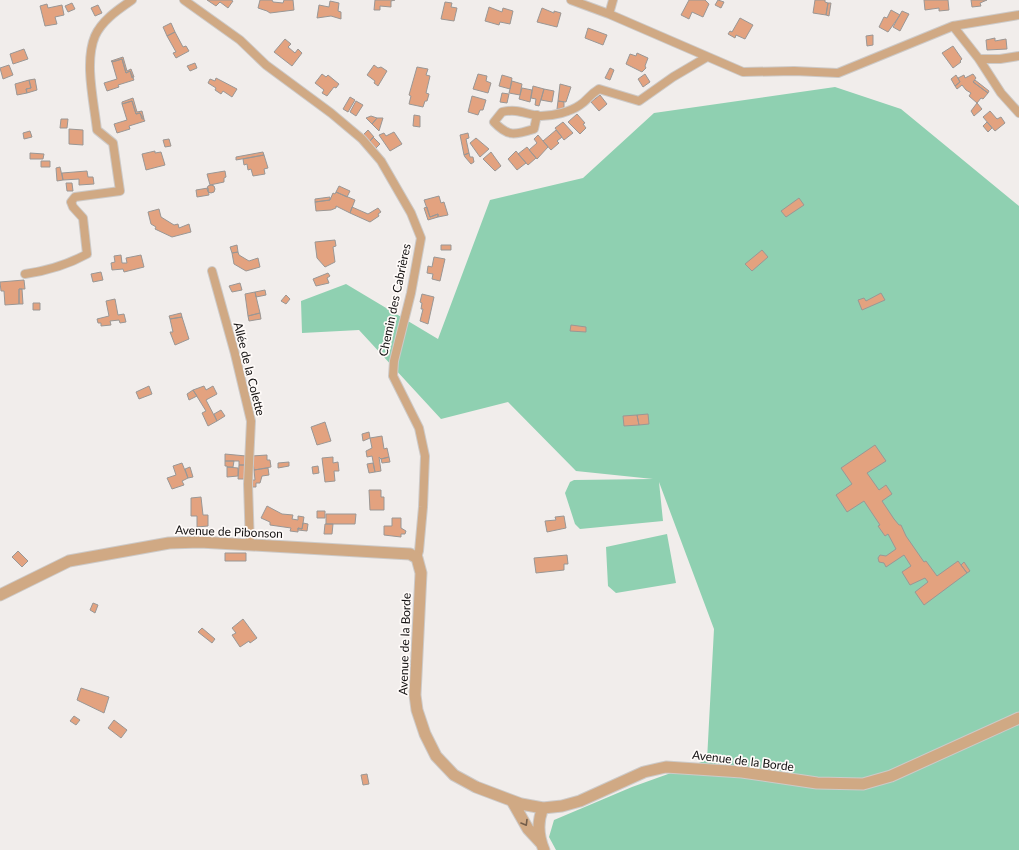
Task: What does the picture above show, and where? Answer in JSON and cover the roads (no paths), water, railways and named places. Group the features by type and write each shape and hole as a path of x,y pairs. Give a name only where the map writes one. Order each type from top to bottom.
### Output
{"street":[{"path":"25,274 39,272 80,258 87,254 82,218 71,202 75,197 120,191 113,143 97,130 90,59 95,35 104,22 132,0"},
{"name":"Chemin des Cabrières","path":"184,0 240,40 266,66 332,113 362,139 381,161 411,213 421,238 411,293 394,361 393,376 419,428 426,456 417,558"},
{"path":"570,0 609,14 743,72 794,71 838,73 953,26 1019,15"},
{"path":"609,14 613,0"},
{"path":"953,26 979,59 1001,93 1019,113"},
{"path":"979,59 1000,59 1019,56"},
{"path":"536,115 534,129 520,134 504,132 494,122 502,112 513,110 536,115 563,113 581,105 589,95 599,89 639,101 673,77 707,57"},
{"name":"Allée de la Colette","path":"212,271 235,354 251,421 248,484 250,546"},
{"name":"Avenue de Pibonson","path":"0,595 69,561 169,543 200,542 250,546 402,552 417,558"},
{"name":"Avenue de la Borde","path":"417,558 421,573 415,695 423,729 436,756 454,774 476,787 512,801 543,808 562,806 580,801 633,777 666,767 742,772 817,783 863,784 891,776 1019,718"},
{"path":"512,801 528,829 543,846"},
{"path":"543,808 538,829 543,846"}]}
